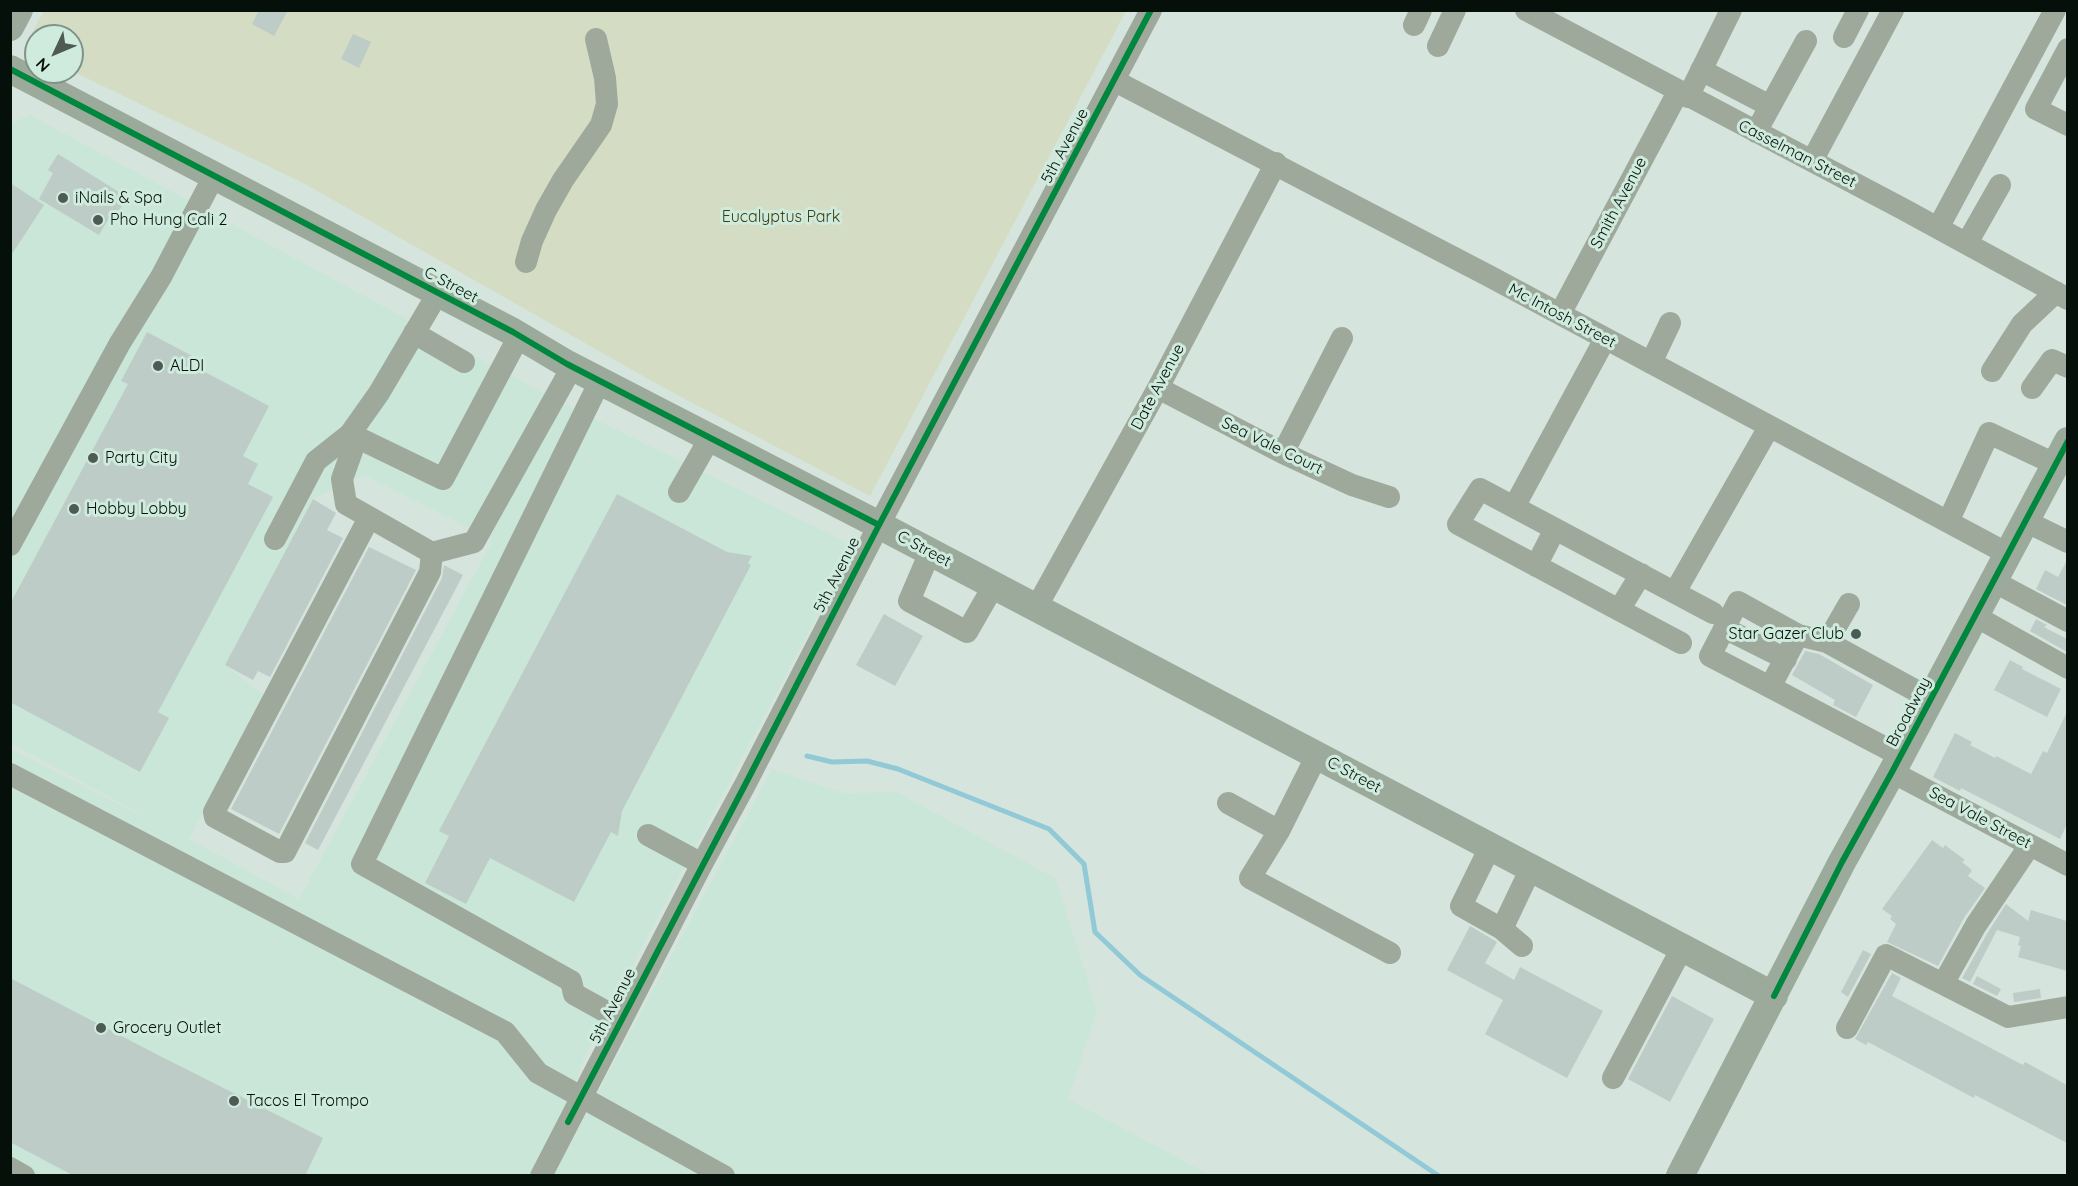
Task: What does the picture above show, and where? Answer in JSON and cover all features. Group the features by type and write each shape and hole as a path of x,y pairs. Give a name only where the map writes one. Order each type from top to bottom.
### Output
{"main road":[{"path":"10,27 19,10"},
{"name":"C Street","path":"10,69 438,293 572,367 994,585 1774,996"},
{"name":"Broadway","path":"1680,1176 1842,862 1897,764 2064,448"}],"street":[{"name":"5th Avenue","path":"541,1176 879,525 1151,10"},
{"path":"1438,46 1455,10"},
{"name":"Casselman Street","path":"1526,10 2062,295"},
{"name":"Smith Avenue","path":"1560,315 1683,95 1701,70 1731,10"},
{"path":"1844,37 1858,10"},
{"path":"1812,161 1893,10"},
{"path":"1938,228 2055,10"},
{"path":"526,262 532,241 546,210 563,180 601,124 607,104 606,86 596,39"},
{"path":"1756,132 1806,41"},
{"path":"2067,49 2036,109 2067,125"},
{"path":"1701,70 1770,106"},
{"name":"Mc Intosh Street","path":"1115,81 1275,163 2008,554"},
{"name":"Date Avenue","path":"1036,608 1158,388 1275,163"},
{"path":"10,545 120,343 161,277 214,176"},
{"path":"1967,243 2000,185"},
{"path":"438,293 354,435 342,479 346,504 432,553 474,542 572,367"},
{"path":"1992,371 2022,324 2062,295"},
{"path":"1651,363 1670,323"},
{"path":"414,333 464,362"},
{"path":"354,435 443,479 519,336"},
{"path":"1283,453 1342,338"},
{"path":"1514,507 1605,339"},
{"path":"2032,388 2052,360 2067,367"},
{"path":"600,381 362,864 571,981 574,994 621,1020"},
{"name":"Sea Vale Court","path":"1158,388 1283,453 1352,485 1389,497"},
{"path":"1675,592 1769,427"},
{"path":"1948,522 1989,433 2064,448"},
{"path":"275,539 316,461 354,435"},
{"path":"679,492 710,438"},
{"path":"1681,643 1458,524 1480,489 1675,592 1719,621 1786,659"},
{"path":"369,518 214,812 215,817 280,852 285,852 430,572 432,553"},
{"path":"2025,521 2067,542"},
{"path":"1536,566 1555,529"},
{"path":"930,552 909,601 967,632 994,585"},
{"path":"1619,610 1641,574"},
{"path":"1993,581 2067,621"},
{"path":"1719,621 1738,602 1798,635 1827,642 1931,699"},
{"path":"1827,642 1849,604"},
{"path":"1975,616 2067,668"},
{"name":"Sea Vale Street","path":"1719,621 1710,656 1770,687 2030,845 2067,865"},
{"path":"1770,687 1798,635"},
{"path":"1317,755 1279,831 1250,878 1390,953"},
{"path":"10,774 505,1032 538,1073 724,1176"},
{"path":"1228,803 1279,831"},
{"path":"648,836 702,864"},
{"path":"1943,984 1976,925 2030,845"},
{"path":"1490,847 1461,906 1502,929 1522,946"},
{"path":"1502,929 1531,868"},
{"path":"1612,1078 1682,948"},
{"path":"1846,1028 1886,956 2008,1017 2067,1007"},
{"path":"10,1168 24,1176"}],"shaded area":[{"path":"30,115 562,403 854,546 586,1053 562,1120 531,1175 11,1175 10,749 161,825 11,743 10,124","holes":["364,475 468,527 492,542 299,899 189,839 265,696 225,665 313,499"]},
{"path":"772,769 844,793 896,792 1055,878 1097,1010 1068,1099 1210,1175 553,1176"}],"green space":[{"name":"Eucalyptus Park","path":"44,10 1126,11 870,496 664,388 305,184 84,77 84,24 37,24"}],"building":[{"path":"259,10 288,10 274,36 252,24"},
{"path":"353,34 371,42 359,68 341,59"},
{"path":"58,154 127,197 116,216 112,213 99,235 39,199 53,173 48,170"},
{"path":"10,183 44,205 10,257"},
{"path":"147,332 194,357 190,364 269,406 243,456 258,464 248,484 273,497 158,712 169,718 140,772 10,702 10,604 128,384 121,381"},
{"path":"617,494 727,552 752,556 748,563 751,565 622,811 618,836 611,832 574,902 490,858 466,904 425,883 449,836 439,831"},
{"path":"313,499 336,513 327,530 343,538 270,677 258,671 253,680 225,665"},
{"path":"369,547 416,570 279,834 231,809"},
{"path":"2067,560 2067,605 2036,589 2045,570 2058,577"},
{"path":"444,565 463,575 318,850 305,843 442,578"},
{"path":"884,614 923,636 895,686 856,665"},
{"path":"2036,619 2047,625 2044,627 2067,639 2067,652 2030,631"},
{"path":"1805,651 1819,654 1873,685 1856,717 1833,705 1835,700 1792,675"},
{"path":"2010,660 2023,667 2022,669 2061,689 2047,717 1994,690"},
{"path":"2067,712 2067,824 2060,839 1961,788 1960,791 1933,777 1955,733 1972,742 1970,745 2031,774 2043,751 2047,753"},
{"path":"1932,840 1943,848 1945,845 1965,860 1962,862 1972,870 1968,876 1985,888 1964,918 1938,966 1887,942 1896,924 1890,919 1892,916 1882,909"},
{"path":"2006,904 2028,921 2031,910 2067,921 2067,971 2018,957 2021,946 2018,945 2020,937 1997,930 1970,982 1962,978"},
{"path":"1470,926 1497,942 1485,963 1514,980 1520,967 1603,1011 1567,1078 1485,1034 1503,1000 1447,970"},
{"path":"1863,950 1871,954 1848,997 1841,992"},
{"path":"1892,973 1901,978 1892,996 2023,1065 2025,1062 2067,1085 2067,1143 1975,1095 1974,1098 1868,1042 1866,1045 1855,1039"},
{"path":"1977,976 2001,989 1997,996 1973,984"},
{"path":"10,978 323,1138 305,1176 74,1176 10,1142"},
{"path":"2040,989 2041,998 2014,1002 2013,993"},
{"path":"1672,996 1714,1019 1670,1102 1628,1079"}],"waterway":[{"path":"807,756 832,762 867,761 898,769 1049,829 1084,864 1095,932 1140,975 1439,1176"}],"cycle path":[{"path":"568,1122 1151,10"},
{"path":"10,69 513,332 567,364 879,525"},
{"path":"1774,996 1842,862 2068,441"}],"place":[{"name":"iNails & Spa","path":"63,198"},
{"name":"Pho Hung Cali 2","path":"98,220"},
{"name":"ALDI","path":"158,366"},
{"name":"Party City","path":"93,458"},
{"name":"Hobby Lobby","path":"74,509"},
{"name":"Star Gazer Club","path":"1856,634"},
{"name":"Grocery Outlet","path":"101,1028"},
{"name":"Tacos El Trompo","path":"234,1101"}]}
